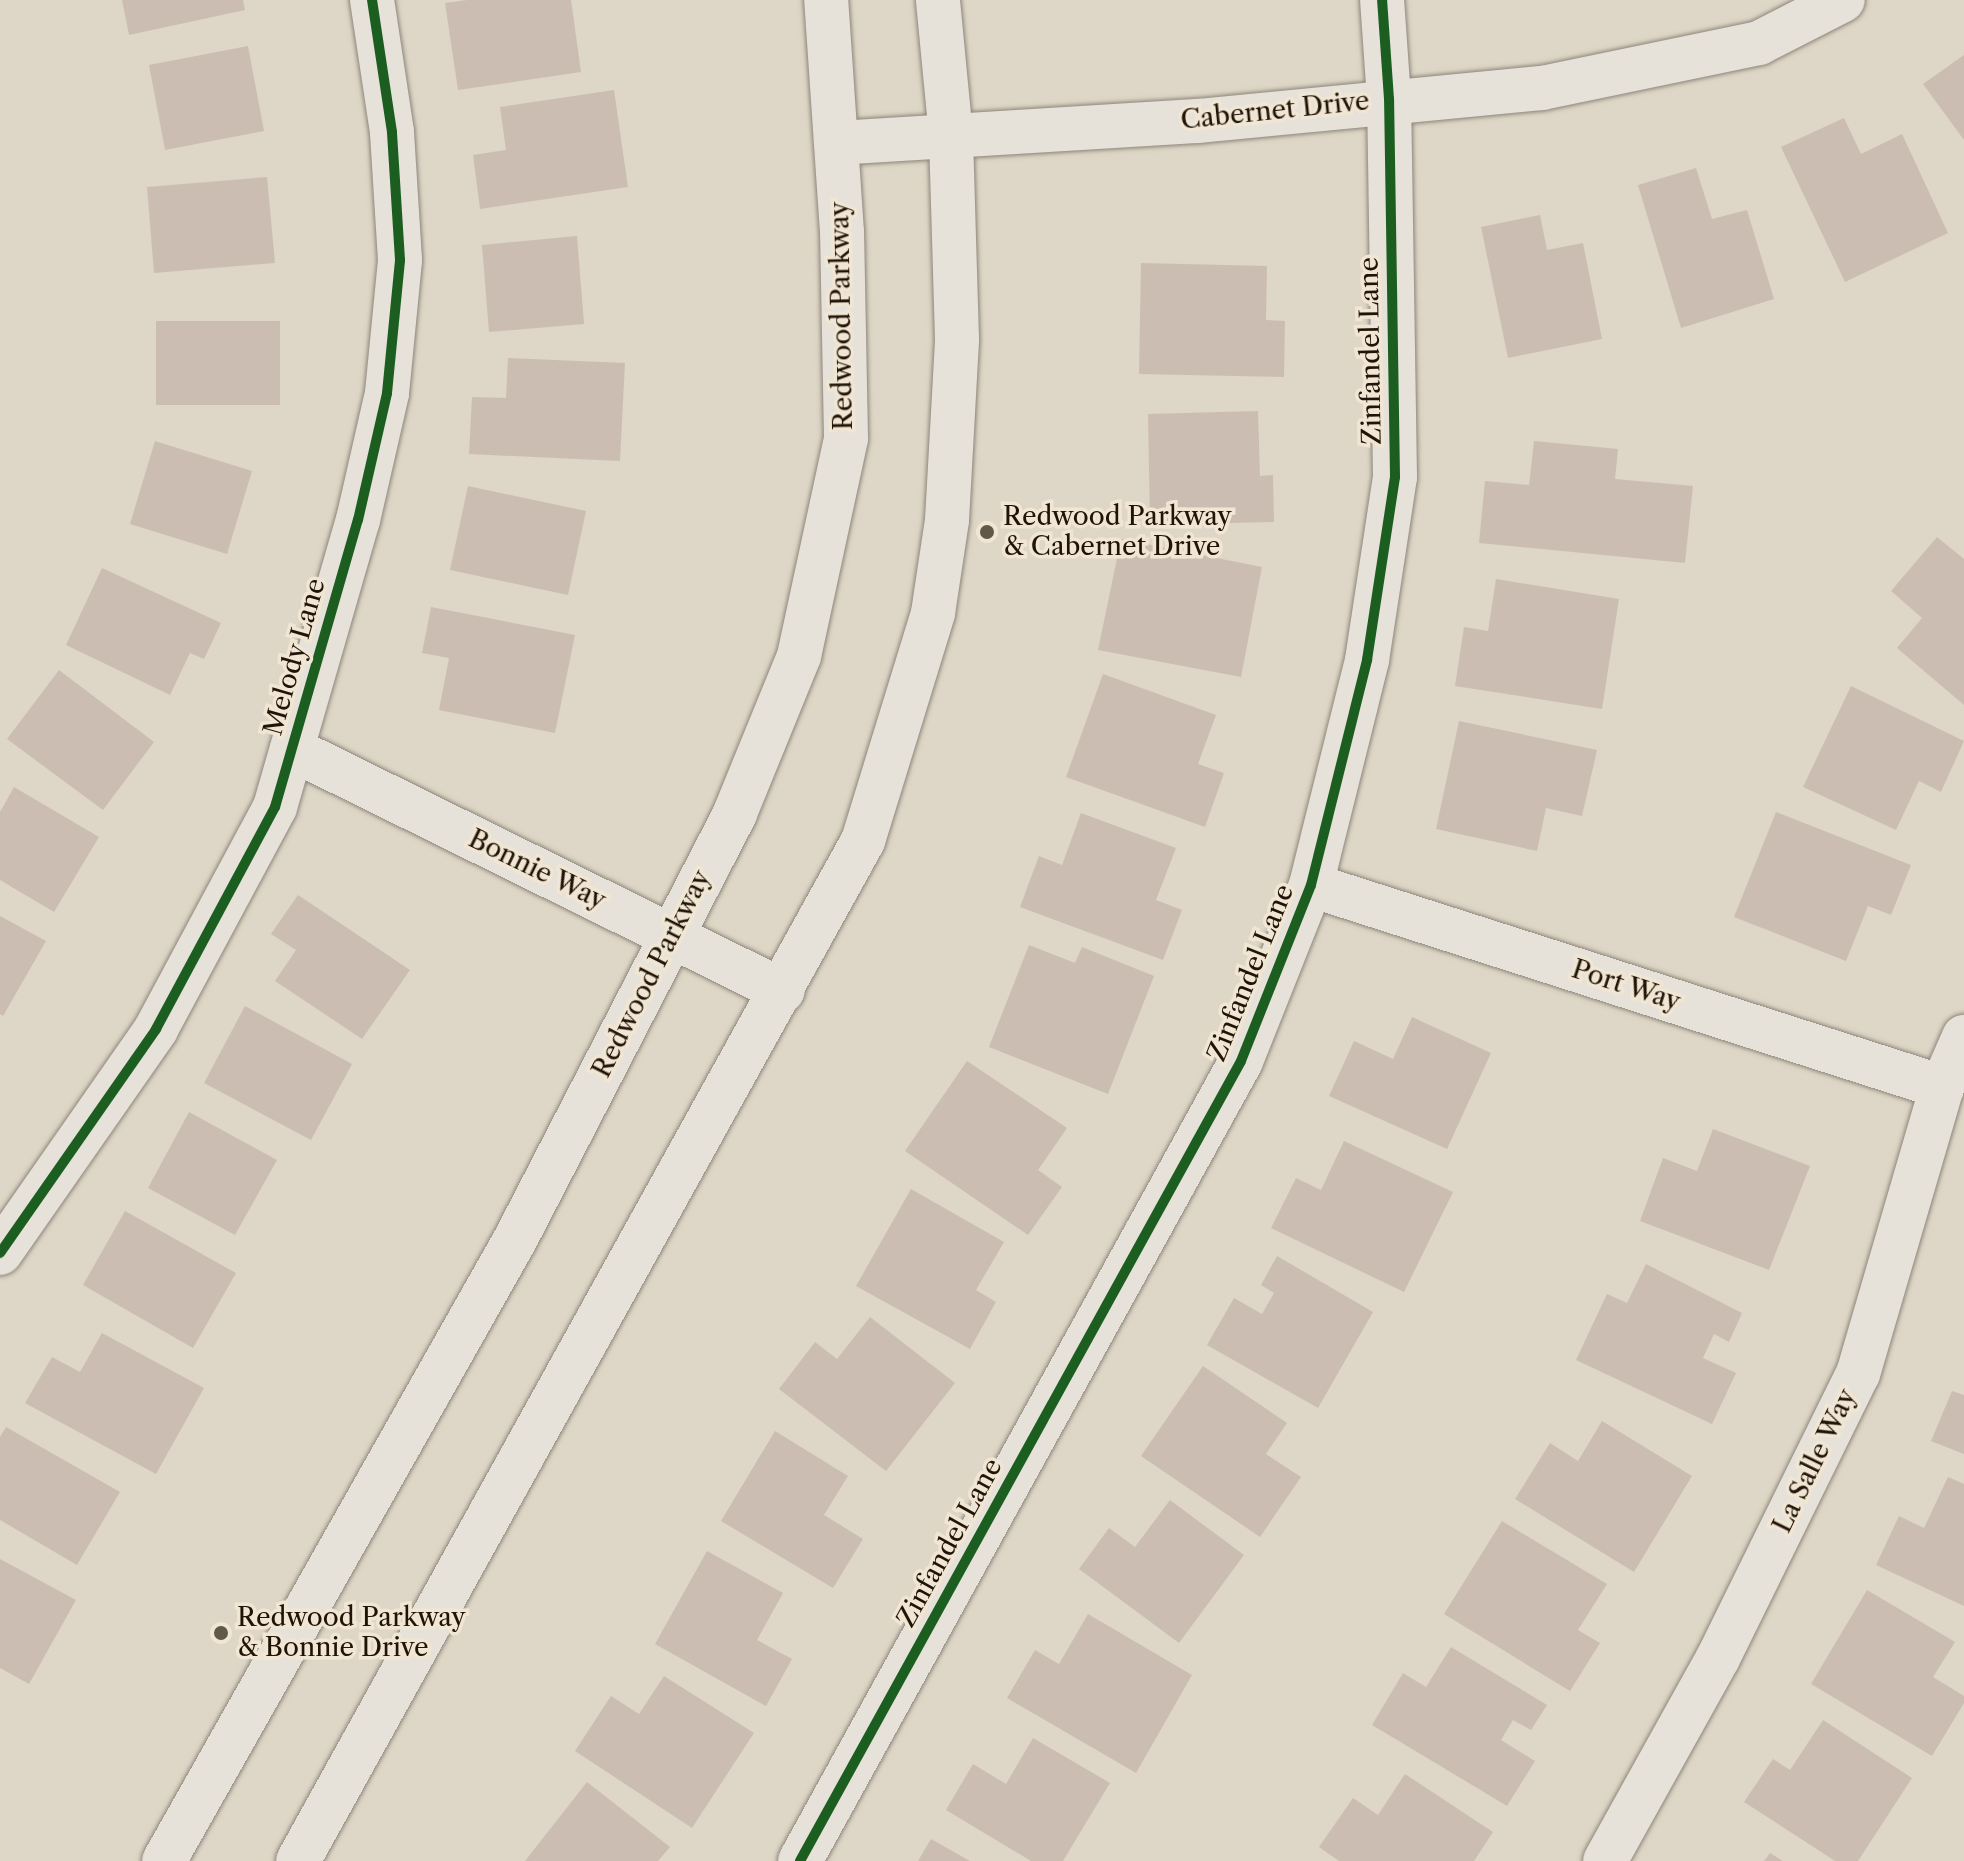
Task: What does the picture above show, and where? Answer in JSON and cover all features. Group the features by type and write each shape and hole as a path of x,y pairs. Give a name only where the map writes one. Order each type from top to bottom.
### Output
{"street":[{"name":"Melody Lane","path":"0,1253 156,1029 275,807 358,520 387,393 400,260 392,132 372,0"},
{"name":"Redwood Parkway","path":"164,1861 516,1238 735,813 799,656 846,438 836,143 826,0"},
{"path":"298,1861 783,991 863,841 933,613 947,520 957,339 951,136 938,0"},
{"name":"Zinfandel Lane","path":"800,1861 1241,1061 1311,885 1367,660 1395,477 1389,99 1382,0"},
{"name":"Cabernet Drive","path":"836,143 1198,121 1389,99 1542,88 1759,43 1843,0"},
{"name":"Bonnie Way","path":"292,749 783,991"},
{"name":"Port Way","path":"1311,885 1942,1087"},
{"name":"La Salle Way","path":"1605,1861 1718,1658 1858,1374 1942,1087 1964,1037"}],"building":[{"path":"122,0 243,0 245,10 129,35"},
{"path":"467,0 571,0 581,72 458,90 445,3"},
{"path":"248,46 264,131 165,150 149,65"},
{"path":"1964,55 1964,140 1923,84"},
{"path":"614,90 628,187 480,209 473,155 506,150 500,107"},
{"path":"1844,118 1861,154 1902,134 1948,233 1845,282 1781,147"},
{"path":"1696,168 1712,219 1747,210 1774,299 1681,328 1638,185"},
{"path":"267,177 275,263 154,273 147,187"},
{"path":"1540,215 1547,250 1583,243 1602,339 1508,358 1481,227"},
{"path":"577,236 584,324 489,332 482,245"},
{"path":"1141,263 1267,266 1266,320 1285,321 1284,377 1139,374"},
{"path":"156,321 280,321 280,405 156,405"},
{"path":"508,358 625,363 620,461 469,454 472,397 506,398"},
{"path":"1258,411 1260,476 1273,475 1274,522 1150,525 1148,414"},
{"path":"155,441 252,471 227,554 130,524"},
{"path":"1534,441 1618,449 1615,479 1693,486 1685,563 1479,543 1485,481 1529,485"},
{"path":"468,486 586,511 568,595 450,570"},
{"path":"1937,537 1964,559 1964,705 1897,648 1922,618 1891,591"},
{"path":"1121,539 1262,567 1241,677 1098,650"},
{"path":"102,568 221,623 204,659 190,653 170,695 66,645"},
{"path":"1496,579 1619,599 1602,709 1455,686 1464,627 1488,631"},
{"path":"431,607 575,635 555,733 439,710 449,658 422,653"},
{"path":"59,670 154,742 103,810 7,739"},
{"path":"1103,674 1216,715 1198,764 1224,773 1205,827 1066,777"},
{"path":"1851,686 1964,741 1941,792 1919,781 1896,830 1803,787"},
{"path":"1459,721 1597,750 1582,816 1546,808 1537,851 1436,829"},
{"path":"14,787 99,837 54,912 0,880 0,812"},
{"path":"1776,812 1911,865 1891,915 1868,906 1846,961 1734,917"},
{"path":"1081,813 1176,848 1156,900 1182,910 1163,960 1020,907 1039,856 1062,865"},
{"path":"298,895 410,970 362,1039 275,981 296,950 271,934"},
{"path":"0,916 46,941 3,1016 0,1014"},
{"path":"1029,945 1075,963 1082,947 1154,976 1108,1094 989,1047"},
{"path":"245,1006 352,1064 311,1140 204,1083"},
{"path":"1412,1017 1491,1053 1447,1149 1329,1096 1354,1041 1393,1059"},
{"path":"967,1061 1067,1128 1038,1170 1062,1187 1028,1235 905,1151"},
{"path":"189,1112 277,1160 235,1235 148,1188"},
{"path":"1713,1129 1810,1166 1769,1270 1640,1221 1663,1158 1697,1171"},
{"path":"1344,1141 1453,1192 1404,1292 1271,1228 1296,1178 1321,1190"},
{"path":"911,1189 1004,1242 976,1290 996,1302 970,1349 856,1286"},
{"path":"125,1211 236,1273 193,1348 83,1285"},
{"path":"1277,1256 1373,1312 1318,1408 1207,1345 1234,1298 1262,1314 1274,1293 1261,1285"},
{"path":"1646,1264 1742,1313 1729,1342 1714,1334 1703,1358 1736,1373 1712,1424 1576,1360 1607,1294 1627,1303"},
{"path":"870,1317 955,1383 886,1471 779,1389 815,1342 837,1359"},
{"path":"102,1333 204,1388 156,1474 25,1403 52,1357 80,1372"},
{"path":"1203,1366 1287,1423 1266,1454 1301,1477 1260,1537 1141,1456"},
{"path":"1952,1391 1964,1395 1964,1454 1931,1441"},
{"path":"1602,1421 1692,1476 1634,1572 1515,1499 1550,1443 1578,1461"},
{"path":"6,1427 120,1492 77,1565 0,1520 0,1437"},
{"path":"775,1431 848,1476 824,1515 863,1539 833,1588 721,1521"},
{"path":"1948,1477 1964,1484 1964,1606 1876,1565 1899,1516 1924,1528"},
{"path":"1170,1500 1244,1555 1179,1643 1079,1569 1109,1528 1135,1547"},
{"path":"1502,1521 1607,1584 1578,1630 1600,1643 1570,1691 1444,1614"},
{"path":"707,1551 783,1593 757,1640 792,1659 766,1706 655,1644"},
{"path":"0,1559 76,1600 29,1684 0,1668"},
{"path":"1867,1590 1955,1642 1933,1677 1964,1696 1964,1703 1932,1756 1811,1684"},
{"path":"1088,1614 1192,1675 1136,1773 1007,1698 1035,1650 1059,1664"},
{"path":"1451,1647 1547,1705 1531,1730 1513,1720 1501,1740 1535,1761 1507,1806 1372,1725 1403,1673 1426,1687"},
{"path":"664,1676 754,1733 692,1828 575,1751 611,1696 639,1714"},
{"path":"1823,1720 1912,1778 1858,1861 1835,1861 1744,1802 1773,1759 1790,1770"},
{"path":"1033,1738 1110,1783 1063,1861 1031,1861 946,1810 973,1764 1006,1784"},
{"path":"1405,1774 1493,1832 1474,1861 1339,1861 1319,1847 1353,1798 1378,1815"},
{"path":"587,1782 670,1847 658,1861 525,1861"},
{"path":"931,1839 970,1861 918,1861"},
{"path":"1770,1853 1783,1861 1764,1861"}],"cycle path":[{"path":"0,1253 156,1029 275,807 358,520 387,393 400,260 392,132 372,0"},
{"path":"800,1861 1241,1061 1311,885 1367,660 1395,477 1389,99 1382,0"}],"place":[{"name":"Redwood Parkway & Cabernet Drive","path":"987,532"},
{"name":"Redwood Parkway & Bonnie Drive","path":"221,1633"}]}
